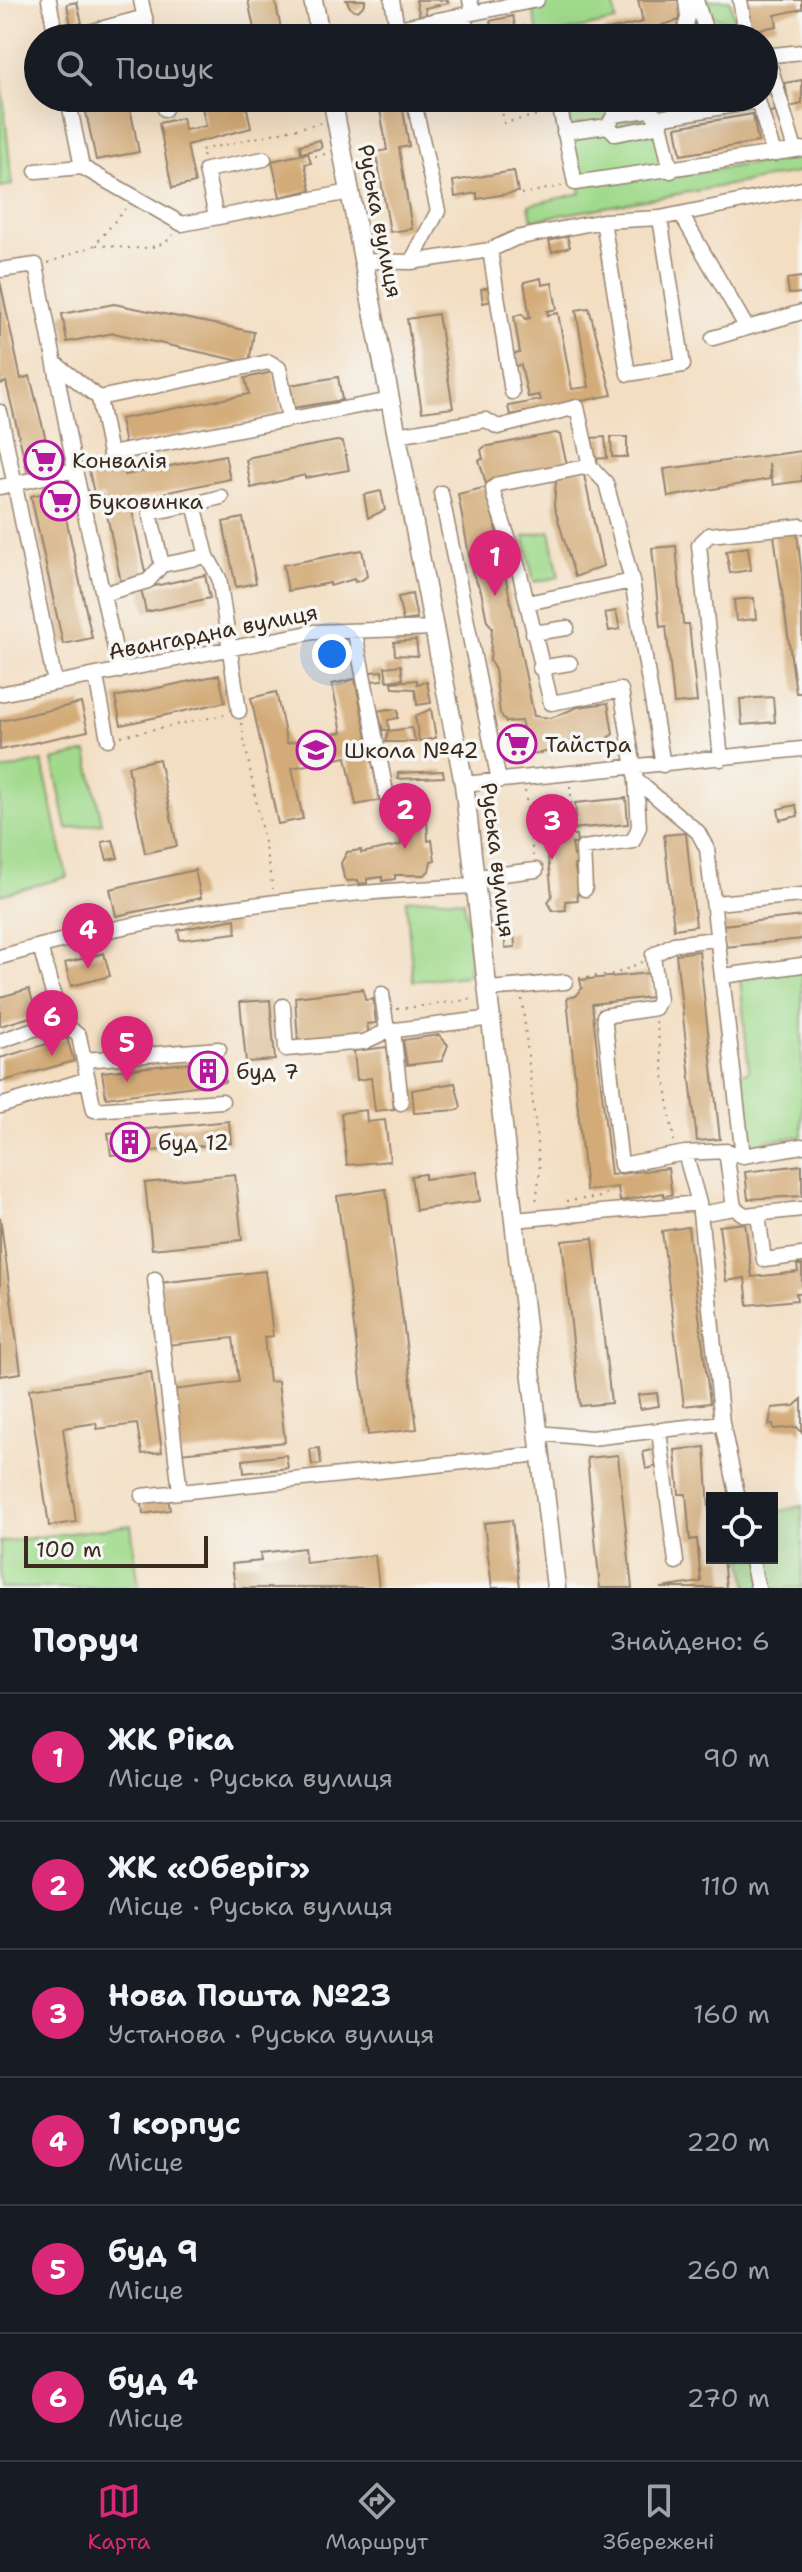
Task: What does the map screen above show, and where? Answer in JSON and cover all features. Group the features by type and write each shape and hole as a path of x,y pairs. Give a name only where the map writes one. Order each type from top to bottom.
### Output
{"main road":[{"path":"313,0 318,24"},
{"name":"Руська вулиця","path":"335,112 464,784 477,881 484,994 493,1018 556,1588"}],"street":[{"path":"49,0 53,24"},
{"path":"141,0 146,24"},
{"path":"392,0 396,24"},
{"path":"424,24 468,9 537,0"},
{"path":"686,0 686,24"},
{"path":"696,0 704,24"},
{"path":"740,0 744,24"},
{"path":"119,24 145,17"},
{"path":"778,55 802,52"},
{"path":"560,112 575,183 799,150 778,90"},
{"path":"71,112 82,167"},
{"path":"411,262 438,211 416,112"},
{"path":"564,132 608,126 614,115 634,112"},
{"path":"651,112 659,118 671,171"},
{"path":"659,118 673,112"},
{"path":"761,112 774,154"},
{"path":"216,217 206,170 264,159"},
{"path":"36,171 82,167 182,224 350,192"},
{"path":"362,261 411,262 490,250 516,238 603,221 660,218 802,189"},
{"path":"681,214 747,328"},
{"path":"603,221 628,374 683,365 660,218"},
{"path":"490,250 512,392"},
{"path":"0,270 36,265 75,470 120,671"},
{"path":"713,338 802,312"},
{"path":"99,398 269,362 279,368 289,419"},
{"path":"56,364 99,398 110,454 390,400"},
{"path":"397,435 486,420 498,427 577,407 590,466 606,483 632,581 663,765"},
{"path":"0,412 55,683"},
{"path":"585,889 583,848 633,841 639,827 621,690 551,703 540,668 527,603 493,488 590,466"},
{"path":"0,487 75,470"},
{"path":"441,493 499,781"},
{"path":"162,565 150,513 221,497"},
{"path":"194,504 207,556 219,578 239,711"},
{"path":"721,759 699,545 709,535 802,526"},
{"path":"103,594 148,581 162,565 207,556"},
{"path":"527,603 632,581"},
{"name":"Авангардна вулиця","path":"0,694 314,632 436,628"},
{"path":"533,633 567,628"},
{"path":"355,633 387,797"},
{"path":"540,668 570,663"},
{"path":"96,677 108,739"},
{"path":"464,784 568,773 634,774 663,765 802,749"},
{"path":"634,774 698,832 707,849 715,903 715,939 723,976 743,1156"},
{"path":"0,957 106,931 275,902 477,881 535,866"},
{"path":"715,903 802,895"},
{"path":"715,939 674,944 653,955 659,1000 655,1008 604,1016 621,1165 680,1154 726,1151 743,1156 802,1146"},
{"path":"40,946 60,1020 79,1036 94,1110 222,1101"},
{"path":"723,976 802,965"},
{"path":"484,994 521,986 565,982"},
{"path":"382,994 401,1103"},
{"path":"283,1006 286,1049 364,1042 390,1030 493,1018"},
{"path":"0,1041 60,1020"},
{"path":"84,1060 219,1049"},
{"path":"0,1106 88,1079"},
{"path":"726,1151 734,1208"},
{"path":"680,1154 699,1209 722,1423 737,1492"},
{"path":"514,1220 699,1209 734,1208 745,1215 802,1209"},
{"path":"758,1214 764,1260 802,1255"},
{"path":"155,1279 180,1492"},
{"path":"538,1433 591,1438 722,1423"},
{"path":"659,1431 676,1562"},
{"path":"142,1496 541,1454"},
{"path":"752,1564 758,1588"}],"path":[{"path":"502,112 504,123 535,112"},
{"path":"206,170 201,150 321,123"},
{"path":"315,156 327,154"},
{"path":"521,194 575,183"},
{"path":"36,265 59,262 95,245 134,199"},
{"path":"95,245 151,248 167,242 182,224"},
{"path":"108,739 239,711 275,902"},
{"path":"568,773 573,817"},
{"path":"524,778 535,866"},
{"path":"565,982 632,969 653,955"},
{"path":"521,986 540,1170 536,1208"},
{"path":"384,1010 484,994"},
{"path":"655,1008 680,1154"}],"green space":[{"path":"531,0 613,0 616,21 602,24 536,24"},
{"path":"698,0 730,0 735,24 725,24 724,20 706,13"},
{"path":"0,65 12,185 0,187"},
{"path":"567,112 653,112 668,177 802,156 802,172 532,220 529,205 581,193"},
{"path":"550,531 559,577 534,582 524,536"},
{"path":"87,752 102,823 67,829 53,760"},
{"path":"42,761 67,877 0,895 0,771"},
{"path":"433,898 464,901 470,951 468,976 413,981 406,900"},
{"path":"795,970 802,975 802,1136 767,1140 765,1147 752,1149 747,1145 738,1075 749,1071 740,979"},
{"path":"802,1506 802,1588 748,1588 744,1564 778,1564 778,1512"},
{"path":"131,1525 139,1588 0,1588 0,1542"}],"building":[{"path":"248,0 275,0 280,24 253,24"},
{"path":"346,0 365,0 365,4 358,11 351,9"},
{"path":"416,0 448,0 448,3 425,8 427,17 420,18"},
{"path":"638,0 679,0 680,20 666,24 634,24 643,22"},
{"path":"745,0 802,0 802,9 775,15 777,24 750,24"},
{"path":"77,2 82,23 71,24 67,4"},
{"path":"513,16 515,24 491,24 490,21"},
{"path":"802,80 802,104 789,107 785,83"},
{"path":"86,112 131,112 139,152 96,160"},
{"path":"203,112 248,112 251,128 187,145 195,183 172,188 159,123 182,118 185,130 206,126"},
{"path":"380,112 403,112 409,146 399,148 412,229 390,232 376,152 387,150"},
{"path":"753,114 758,142 681,155 676,127"},
{"path":"320,140 322,148 301,153 300,145"},
{"path":"308,153 311,163 305,164 311,190 280,197 272,161"},
{"path":"514,171 518,192 477,199 477,193 455,197 453,181"},
{"path":"567,236 570,247 552,252 549,241"},
{"path":"802,277 802,293 789,294 787,279"},
{"path":"541,278 542,285 552,283 557,309 547,311 548,315 558,313 572,389 589,387 576,310 589,308 612,395 510,415 508,406 541,400 539,395 528,397 521,365 514,366 512,354 520,353 514,316 522,314 526,319 530,318 524,282"},
{"path":"0,281 21,379 30,376 53,468 28,474 6,382 0,384"},
{"path":"490,287 492,301 483,303 481,289"},
{"path":"114,304 254,332 249,363 114,333 67,342 62,314"},
{"path":"438,314 453,408 422,412 407,319"},
{"path":"273,372 282,414 125,445 120,419 249,394 245,378"},
{"path":"338,377 342,400 294,408 290,385"},
{"path":"556,433 560,435 568,469 583,470 603,566 575,577 554,506 557,469 486,484 479,460 483,459 481,450 484,447"},
{"path":"605,437 607,458 593,459 591,438"},
{"path":"611,437 627,437 627,457 612,457"},
{"path":"343,442 349,470 305,478 305,475 251,488 246,460 251,457"},
{"path":"802,451 802,481 773,485 769,463 770,479 668,497 664,469"},
{"path":"225,455 230,479 130,500 146,577 121,582 103,496 95,498 88,466 106,462 108,471 123,466 125,475"},
{"path":"487,487 534,716 551,718 578,707 608,703 613,734 606,739 531,755 521,721 506,722 500,713 495,670 490,661 492,627 487,621 481,591 472,572 458,494"},
{"path":"60,490 92,638 63,644 31,496"},
{"path":"381,491 385,510 368,518 364,495"},
{"path":"243,518 256,583 236,587 223,522"},
{"path":"797,532 802,577 802,693 796,693 774,535"},
{"path":"676,546 683,624 689,624 697,702 674,704 666,626 660,627 652,548"},
{"path":"748,547 751,570 730,573 726,551"},
{"path":"362,550 367,576 362,580 288,591 283,565"},
{"path":"205,575 210,598 146,612 141,589"},
{"path":"412,594 417,619 403,621 398,597"},
{"path":"754,598 756,619 736,621 734,600"},
{"path":"616,611 620,629 609,631 605,613"},
{"path":"416,640 418,656 395,655 394,642"},
{"path":"401,665 403,679 387,681 385,667"},
{"path":"382,671 383,680 371,681 370,672"},
{"path":"219,675 225,702 121,725 115,697"},
{"name":"Школа №42","path":"355,679 380,800 356,805 346,757 292,768 303,819 278,824 251,698 276,692 287,743 342,732 332,684"},
{"path":"417,680 417,684 427,682 431,703 417,705 415,689 393,688 392,682"},
{"path":"773,697 775,722 742,725 740,699"},
{"path":"81,703 88,731 0,750 0,721"},
{"path":"431,709 436,738 419,741 415,716"},
{"path":"398,710 398,718 388,720 389,730 383,730 378,711"},
{"path":"411,728 416,742 386,742 388,731"},
{"path":"159,759 177,846 145,853 128,766"},
{"path":"443,771 444,777 398,779 398,773"},
{"path":"626,798 628,824 571,829 572,835 576,835 577,844 572,844 574,856 578,855 579,864 574,865 581,894 577,894 578,900 565,901 566,910 553,911 548,902 552,896 548,857 544,851 547,846 544,818 557,813 576,817 575,803"},
{"path":"796,805 798,816 780,820 778,809"},
{"path":"417,813 427,818 428,841 432,840 435,860 431,861 429,871 424,875 395,875 395,879 382,881 382,877 367,879 367,883 359,884 358,880 348,881 344,878 341,863 347,852 361,850 361,853 401,845 400,820"},
{"path":"686,833 696,926 674,929 664,835"},
{"path":"113,840 118,858 107,860 102,842"},
{"path":"195,870 201,898 116,916 110,889"},
{"path":"802,916 802,939 726,947 723,925"},
{"path":"235,919 236,933 180,940 178,930"},
{"path":"514,932 515,947 505,948 505,933"},
{"path":"699,951 720,1139 697,1141 676,954"},
{"path":"104,953 110,976 71,986 65,963"},
{"path":"649,973 651,997 592,1004 611,1175 668,1168 672,1195 664,1196 663,1193 620,1201 618,1187 586,1191 567,998 576,996 582,988 580,980"},
{"path":"29,989 37,1015 0,1026 0,997"},
{"path":"363,989 365,1000 373,999 376,1023 367,1024 369,1035 298,1043 295,997"},
{"path":"270,1000 275,1060 246,1062 240,1002"},
{"path":"439,1035 448,1045 442,1061 407,1065 403,1040"},
{"path":"67,1038 74,1061 0,1082 0,1058"},
{"path":"387,1047 394,1109 375,1111 371,1078 357,1080 354,1051"},
{"path":"223,1059 225,1082 106,1098 102,1072"},
{"path":"455,1083 461,1107 458,1110 414,1113 412,1090"},
{"path":"366,1110 367,1122 385,1120 390,1161 347,1165 341,1113"},
{"path":"229,1121 231,1143 111,1155 108,1133"},
{"path":"802,1165 802,1196 748,1199 745,1172"},
{"path":"477,1172 480,1201 416,1210 411,1176 425,1174 425,1179"},
{"path":"235,1174 242,1240 152,1249 145,1183"},
{"path":"386,1189 417,1429 368,1435 337,1196"},
{"path":"0,1217 21,1373 0,1376"},
{"path":"745,1223 752,1277 798,1272 797,1265 802,1265 802,1293 796,1293 797,1300 748,1305 745,1278 726,1281 719,1226"},
{"path":"688,1227 710,1403 684,1406 662,1231"},
{"path":"593,1238 611,1403 580,1406 562,1241"},
{"path":"265,1271 273,1336 264,1337 269,1382 278,1381 285,1442 180,1453 172,1390 239,1382 233,1338 167,1345 160,1283"},
{"path":"151,1372 162,1452 142,1454 137,1424 97,1429 96,1423 63,1428 76,1522 49,1526 29,1389"},
{"path":"657,1393 659,1406 640,1409 638,1395"},
{"path":"802,1399 802,1433 797,1427 774,1429 773,1424 769,1425 772,1408 794,1406"},
{"path":"705,1447 708,1492 706,1564 724,1564 726,1588 661,1588 701,1582 697,1539 690,1540 686,1494 679,1494 675,1450"},
{"path":"319,1448 321,1464 312,1465 310,1449"},
{"path":"655,1449 658,1466 646,1469 643,1452"},
{"path":"286,1455 288,1468 244,1473 243,1460"},
{"path":"618,1455 632,1588 600,1588 587,1458"},
{"path":"168,1498 170,1510 143,1514 142,1502"},
{"path":"512,1520 520,1588 492,1588 484,1523"},
{"path":"304,1548 306,1563 375,1555 379,1588 235,1588 232,1564 261,1561 260,1553"}],"place":[{"name":"Конвалія","path":"44,460"},
{"name":"Буковинка","path":"60,501"},
{"name":"ЖК Ріка","path":"495,596"},
{"name":"Тайстра","path":"517,744"},
{"name":"Школа №42","path":"316,750"},
{"name":"ЖК «Оберіг»","path":"405,849"},
{"name":"Нова Пошта №23","path":"552,860"},
{"name":"1 корпус","path":"88,969"},
{"name":"буд 4","path":"52,1056"},
{"name":"буд 7","path":"208,1071"},
{"name":"буд 9","path":"127,1082"},
{"name":"буд 12","path":"130,1142"}]}
